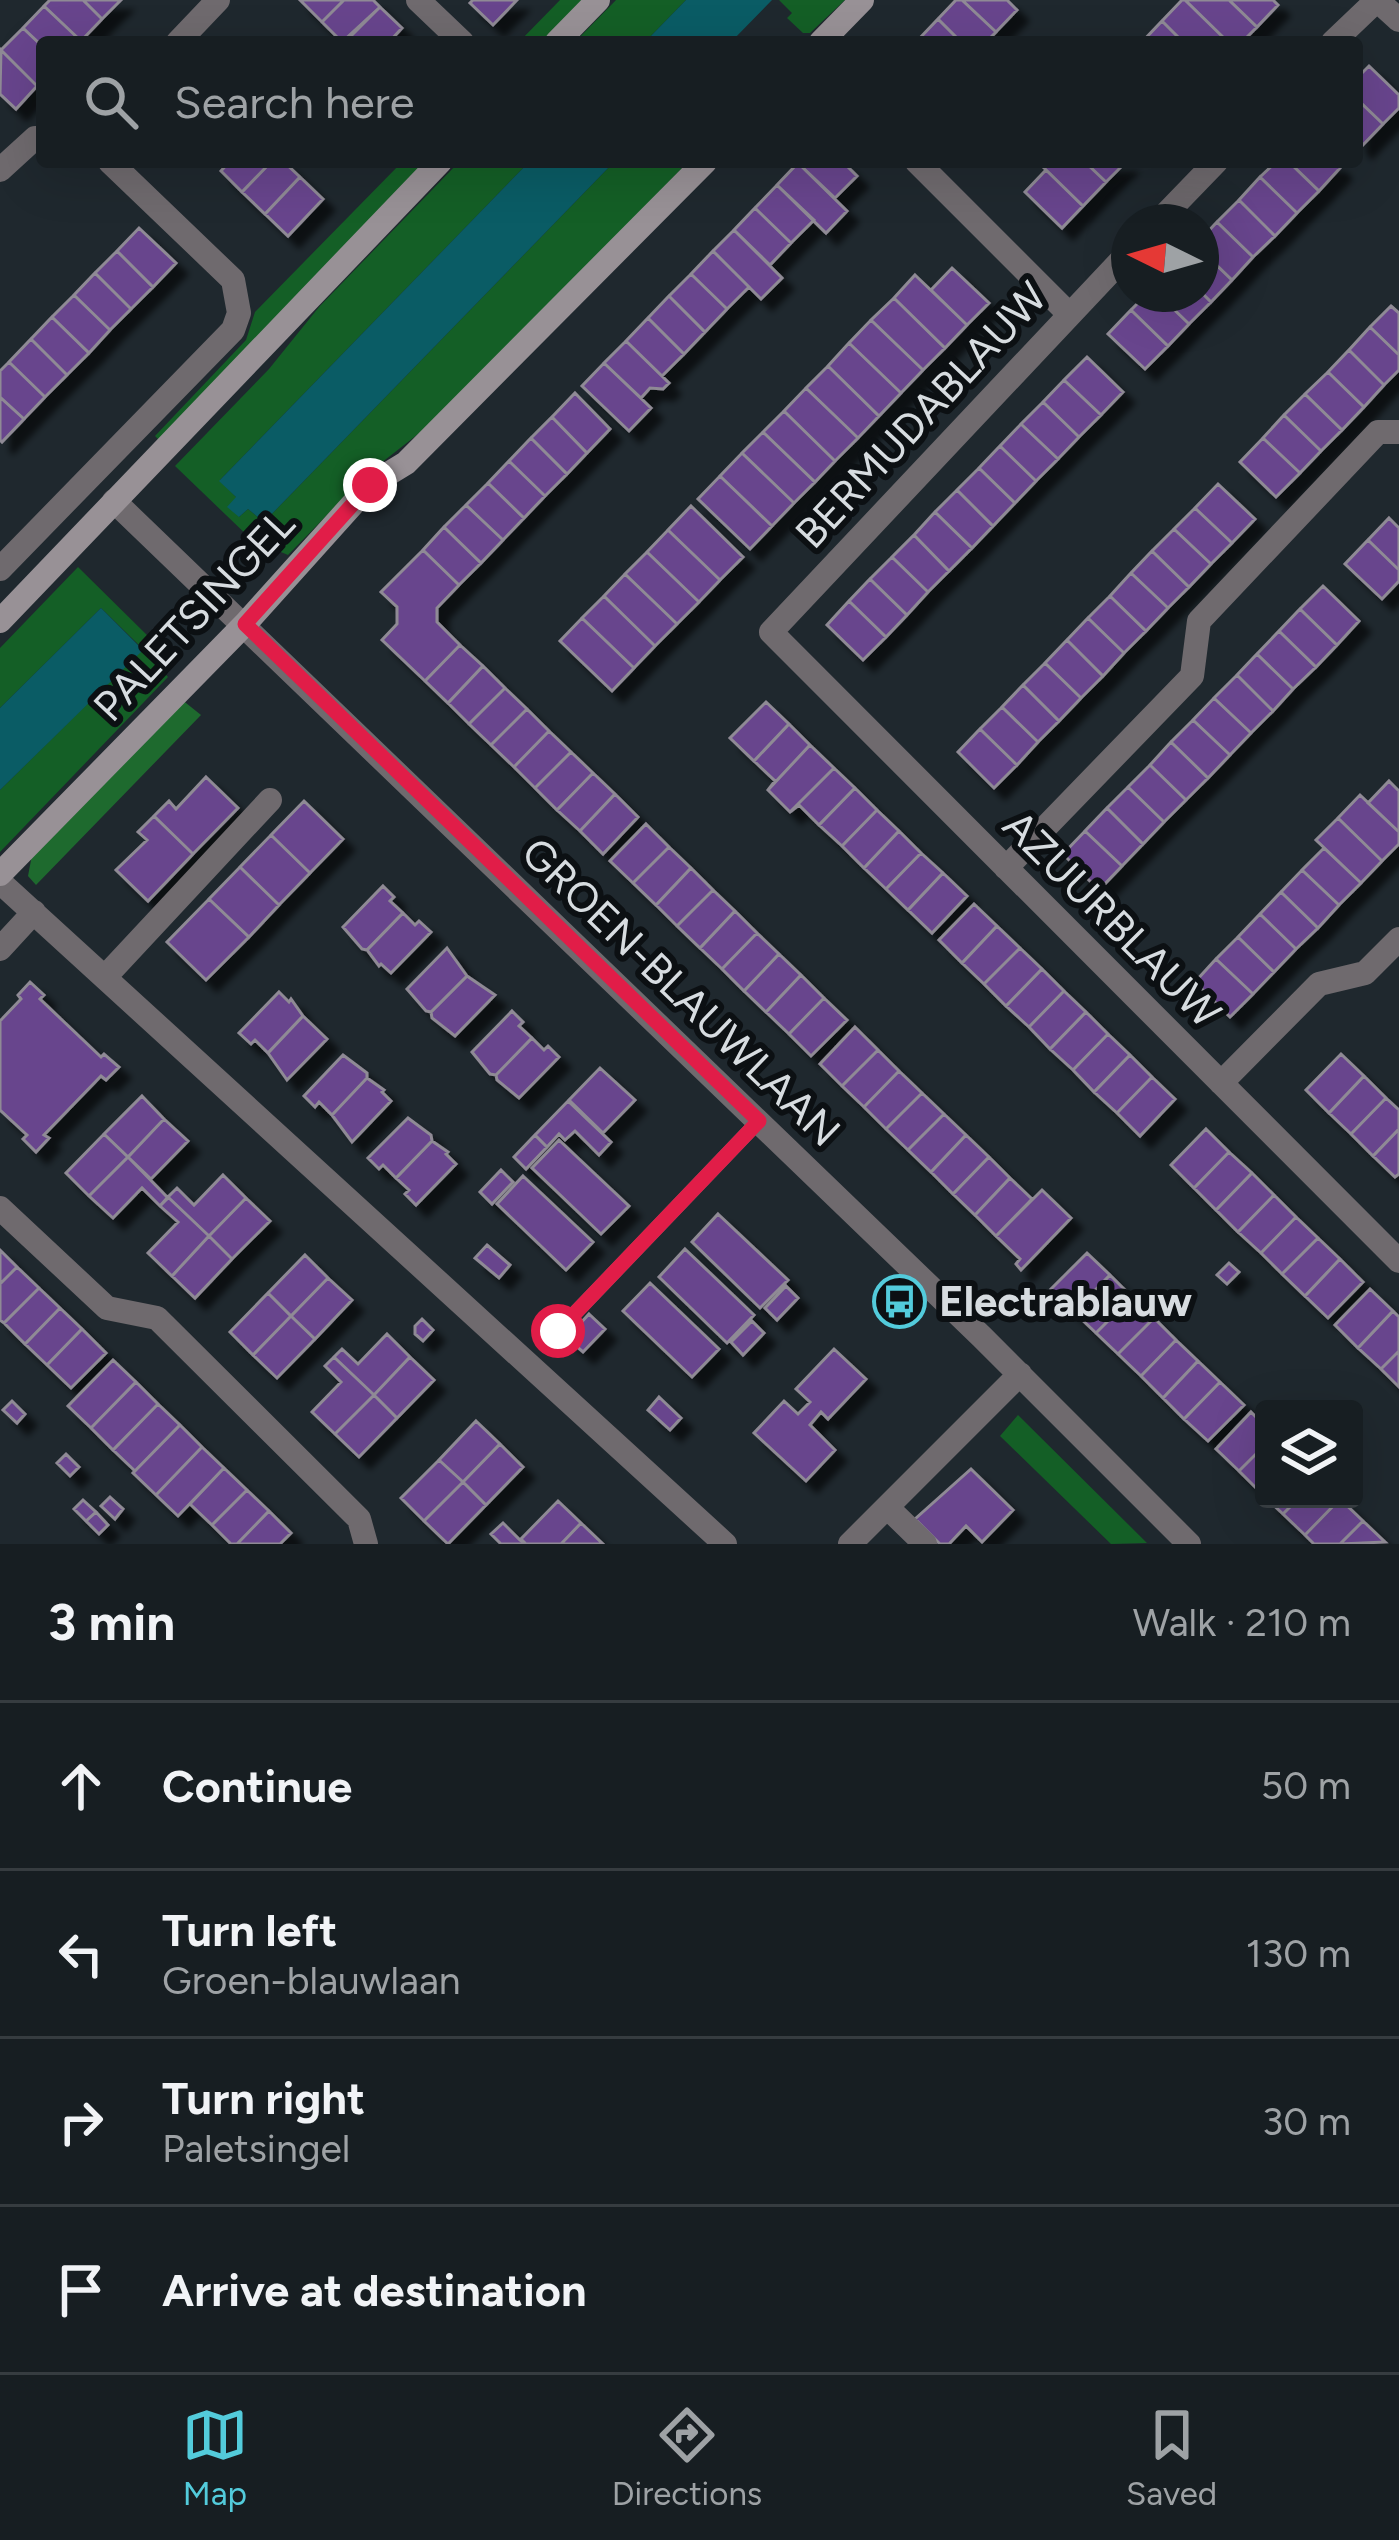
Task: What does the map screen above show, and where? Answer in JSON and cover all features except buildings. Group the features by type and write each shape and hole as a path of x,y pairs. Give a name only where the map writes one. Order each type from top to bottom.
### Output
{"street":[{"path":"184,36 218,0"},
{"path":"418,0 455,36"},
{"path":"563,36 598,0"},
{"path":"827,36 862,0"},
{"path":"1339,36 1377,0 1399,20"},
{"path":"0,170 36,138"},
{"path":"0,569 233,330 239,313 233,280 116,168"},
{"path":"0,621 434,168"},
{"name":"PALETSINGEL","path":"0,878 245,624 370,485 406,463 699,168"},
{"path":"923,168 1070,314"},
{"path":"1175,204 1210,168"},
{"name":"BERMUDABLAUW","path":"770,632 1111,271"},
{"path":"1006,868 1192,676 1199,621 1378,432 1399,432"},
{"name":"GROEN-BLAUWLAAN","path":"115,501 1020,1374 1189,1544"},
{"name":"AZUURBLAUW","path":"770,632 1399,1261"},
{"path":"105,977 270,800"},
{"path":"0,878 717,1542"},
{"path":"0,949 34,912"},
{"path":"1221,1083 1319,984 1365,973 1399,939"},
{"path":"0,1208 107,1307 157,1318 359,1520 366,1544"},
{"path":"850,1544 1020,1374"},
{"path":"886,1508 926,1544"}],"lane":[{"path":"558,1331 759,1121"}],"green space":[{"path":"560,0 585,0 550,36 525,36"},
{"path":"616,0 686,0 651,36 581,36"},
{"path":"779,0 845,0 810,33 803,33 787,18 792,13"},
{"path":"396,168 422,168 164,445 155,436 246,340 255,312"},
{"path":"453,168 523,168 220,480 236,497 239,517 248,509 264,522 608,168 682,168 445,413 367,474 288,555 252,540 175,466 269,369 319,307"},
{"path":"78,567 154,642 160,668 168,677 0,852 0,790 143,649 101,608 0,708 0,648"},
{"path":"181,699 201,715 36,885 28,876 32,855"},
{"path":"1018,1415 1147,1543 1111,1544 1000,1436"}],"water":[{"path":"686,0 772,0 737,36 651,36"},
{"path":"523,168 608,168 264,522 248,509 239,517 227,507 236,497 219,481"},
{"path":"101,608 143,650 0,790 0,708"}],"place":[{"name":"Electrablauw","path":"900,1301"}],"route":[{"path":"370,485 245,624 759,1121 558,1331"}]}
